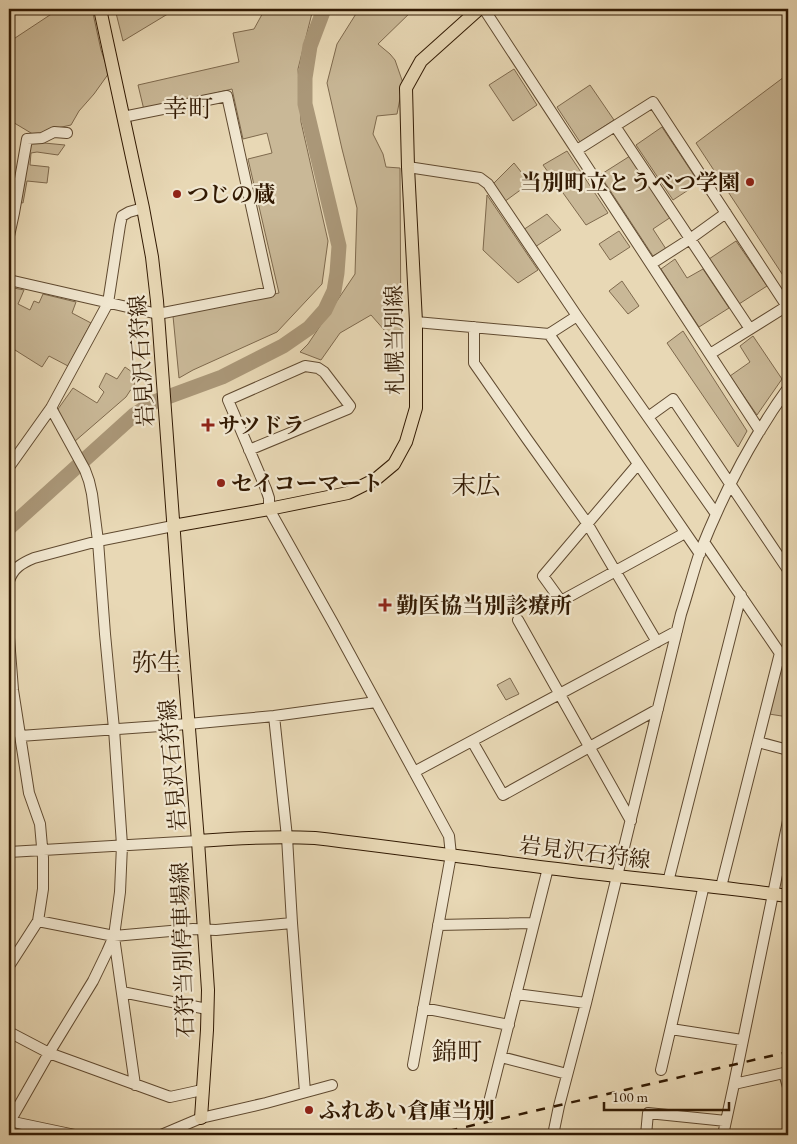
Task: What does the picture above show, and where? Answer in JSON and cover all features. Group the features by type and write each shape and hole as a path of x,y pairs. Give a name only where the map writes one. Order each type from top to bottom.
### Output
{"main road":[{"name":"岩見沢石狩線","path":"100,9 152,258 158,314 198,841 288,837 337,841 788,896"},
{"name":"札幌当別線","path":"173,526 348,493 376,479 394,464 406,442 416,408 416,322 406,88 421,61 479,9"},
{"name":"石狩当別停車場線","path":"198,841 208,990 201,1118"}],"street":[{"path":"484,9 760,431"},
{"path":"9,280 158,314 270,292 227,96 123,117"},
{"path":"577,150 653,102 788,307 710,354"},
{"path":"615,126 750,329"},
{"path":"9,236 27,138 42,138 54,132 66,133"},
{"path":"408,167 480,178 488,184 577,316 716,514"},
{"path":"9,467 51,408 108,303 122,216 143,208"},
{"path":"652,264 726,213"},
{"path":"416,322 549,334 577,316"},
{"path":"474,327 474,363 587,523 657,642"},
{"path":"549,334 700,554"},
{"path":"249,450 348,409 350,406 324,372 318,368 305,366 228,400 269,498 269,509 449,836 451,855 412,1065"},
{"path":"553,1135 677,631 700,554 716,514 750,447 788,388"},
{"path":"648,417 673,400 788,570"},
{"path":"51,408 85,470 89,481 98,540 122,845 121,878 114,936 134,1085"},
{"path":"638,464 543,576 560,601 685,533"},
{"path":"9,577 17,567 34,558 98,540 173,526"},
{"path":"704,542 788,665"},
{"path":"668,882 740,595"},
{"path":"518,620 631,821"},
{"path":"414,772 677,631"},
{"path":"9,638 11,690 29,793 40,824 43,850 43,889 38,921 9,966"},
{"path":"721,887 780,653"},
{"path":"20,736 274,716 376,702"},
{"path":"472,741 503,795 658,709"},
{"path":"274,716 288,837 292,924 306,1092"},
{"path":"758,742 788,750"},
{"path":"723,1135 788,821"},
{"path":"13,852 198,841"},
{"path":"487,1110 548,868"},
{"path":"661,1070 704,885"},
{"path":"38,921 114,936 193,929 216,930 292,924"},
{"path":"438,925 534,923"},
{"path":"75,1135 9,1121 93,981 114,936"},
{"path":"122,992 207,1009"},
{"path":"516,994 586,1003"},
{"path":"423,1008 508,1024"},
{"path":"671,1029 742,1040"},
{"path":"9,1032 49,1052 170,1097 202,1090"},
{"path":"500,1057 567,1074"},
{"path":"734,1084 786,1072 788,1087"},
{"path":"161,1135 201,1118 332,1085"},
{"path":"646,1135 648,1113 726,1121"}],"shaded area":[{"path":"59,9 92,9 101,50 109,73 79,111 71,125 53,129 36,136 11,121 9,122 9,42"},
{"path":"115,9 176,9 123,41"},
{"path":"265,9 313,9 298,69 301,122 328,241 322,284 277,332 179,378 173,316 279,293 248,159 272,153 267,133 243,139 232,89 144,110 138,85 239,62 233,33 254,29"},
{"path":"359,9 414,9 378,44 395,60 403,83 397,114 377,116 373,134 383,154 386,167 400,168 401,349 371,315 340,333 321,360 300,352 308,344 355,274 357,208 327,83 337,44"},
{"path":"514,69 537,105 513,121 489,85"},
{"path":"788,74 788,283 696,143"},
{"path":"590,85 614,120 580,142 557,107"},
{"path":"662,127 699,183 673,200 636,145"},
{"path":"32,140 65,145 58,155 31,153 30,165 49,167 47,183 27,181 23,203 19,202 29,142"},
{"path":"567,151 608,213 586,225 543,165"},
{"path":"630,156 671,217 653,229 666,249 653,256 600,175"},
{"path":"514,163 530,183 504,202 492,185"},
{"path":"487,195 538,270 518,283 483,250"},
{"path":"547,214 561,230 535,247 523,230"},
{"path":"619,231 630,247 610,260 599,244"},
{"path":"736,241 767,286 739,304 709,259"},
{"path":"675,259 687,278 703,269 729,308 699,327 661,269"},
{"path":"622,281 639,306 628,314 609,291"},
{"path":"9,287 24,290 18,304 30,310 34,301 39,303 43,294 76,302 72,313 91,323 68,366 49,356 42,367 15,350 9,359"},
{"path":"683,331 747,431 738,447 667,343"},
{"path":"753,336 782,379 757,415 730,376 750,362 740,346"},
{"path":"125,367 139,377 126,397 74,442 59,415 58,409 73,388 97,403 104,392 99,387 106,373 117,379"},
{"path":"782,665 788,675 788,717 769,714"},
{"path":"510,678 519,694 506,700 497,685"}],"waterway":[{"path":"9,528 134,415 154,402 222,377 283,346 309,328 325,310 334,291 339,246 305,104 305,78 310,46 324,9"},
{"path":"9,867 9,891"}],"railway":[{"path":"431,1135 788,1052"}],"place":[{"name":"当別町立とうべつ学園","path":"750,182"},
{"name":"つじの蔵","path":"177,194"},
{"name":"サツドラ","path":"208,425"},
{"name":"セイコーマート","path":"221,483"},
{"name":"勤医協当別診療所","path":"385,605"},
{"name":"ふれあい倉庫当別","path":"309,1110"}],"district":[{"name":"幸町","path":"188,108"},
{"name":"末広","path":"476,485"},
{"name":"弥生","path":"157,662"},
{"name":"錦町","path":"457,1051"}]}
